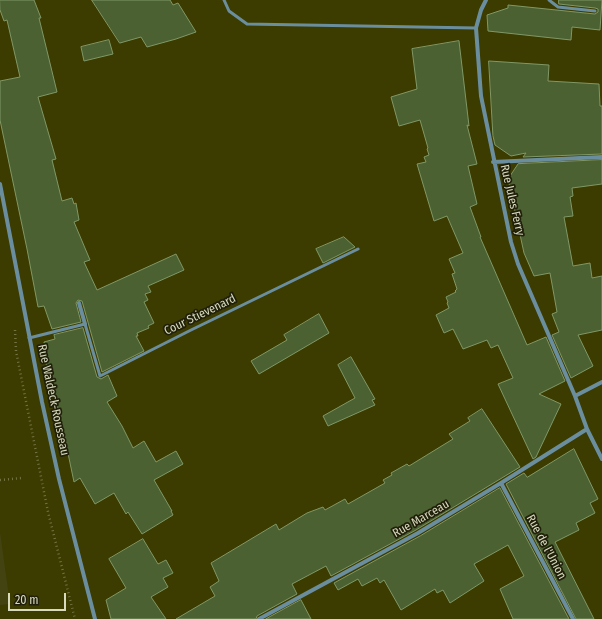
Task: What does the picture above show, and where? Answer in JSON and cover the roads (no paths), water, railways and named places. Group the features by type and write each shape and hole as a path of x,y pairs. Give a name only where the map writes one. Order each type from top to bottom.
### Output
{"street":[{"name":"Rue Jules Ferry","path":"486,0 481,10 476,28 481,96 493,162 511,242 518,264 576,396 587,429 602,459"},
{"path":"493,162 602,157"},
{"name":"Rue Waldeck-Rousseau","path":"0,184 42,402 59,479 95,619"},
{"name":"Cour Stievenard","path":"79,303 85,324"},
{"path":"576,396 602,382"},
{"name":"Rue Marceau","path":"259,619 418,533 502,483 587,429"},
{"name":"Rue de l'Union","path":"502,483 573,619"}],"lane":[{"path":"224,0 228,11 248,24 476,28"},
{"path":"550,0 558,7 595,11"},
{"name":"Cour Stievenard","path":"85,324 100,376 358,249"},
{"path":"29,338 85,324"}]}
